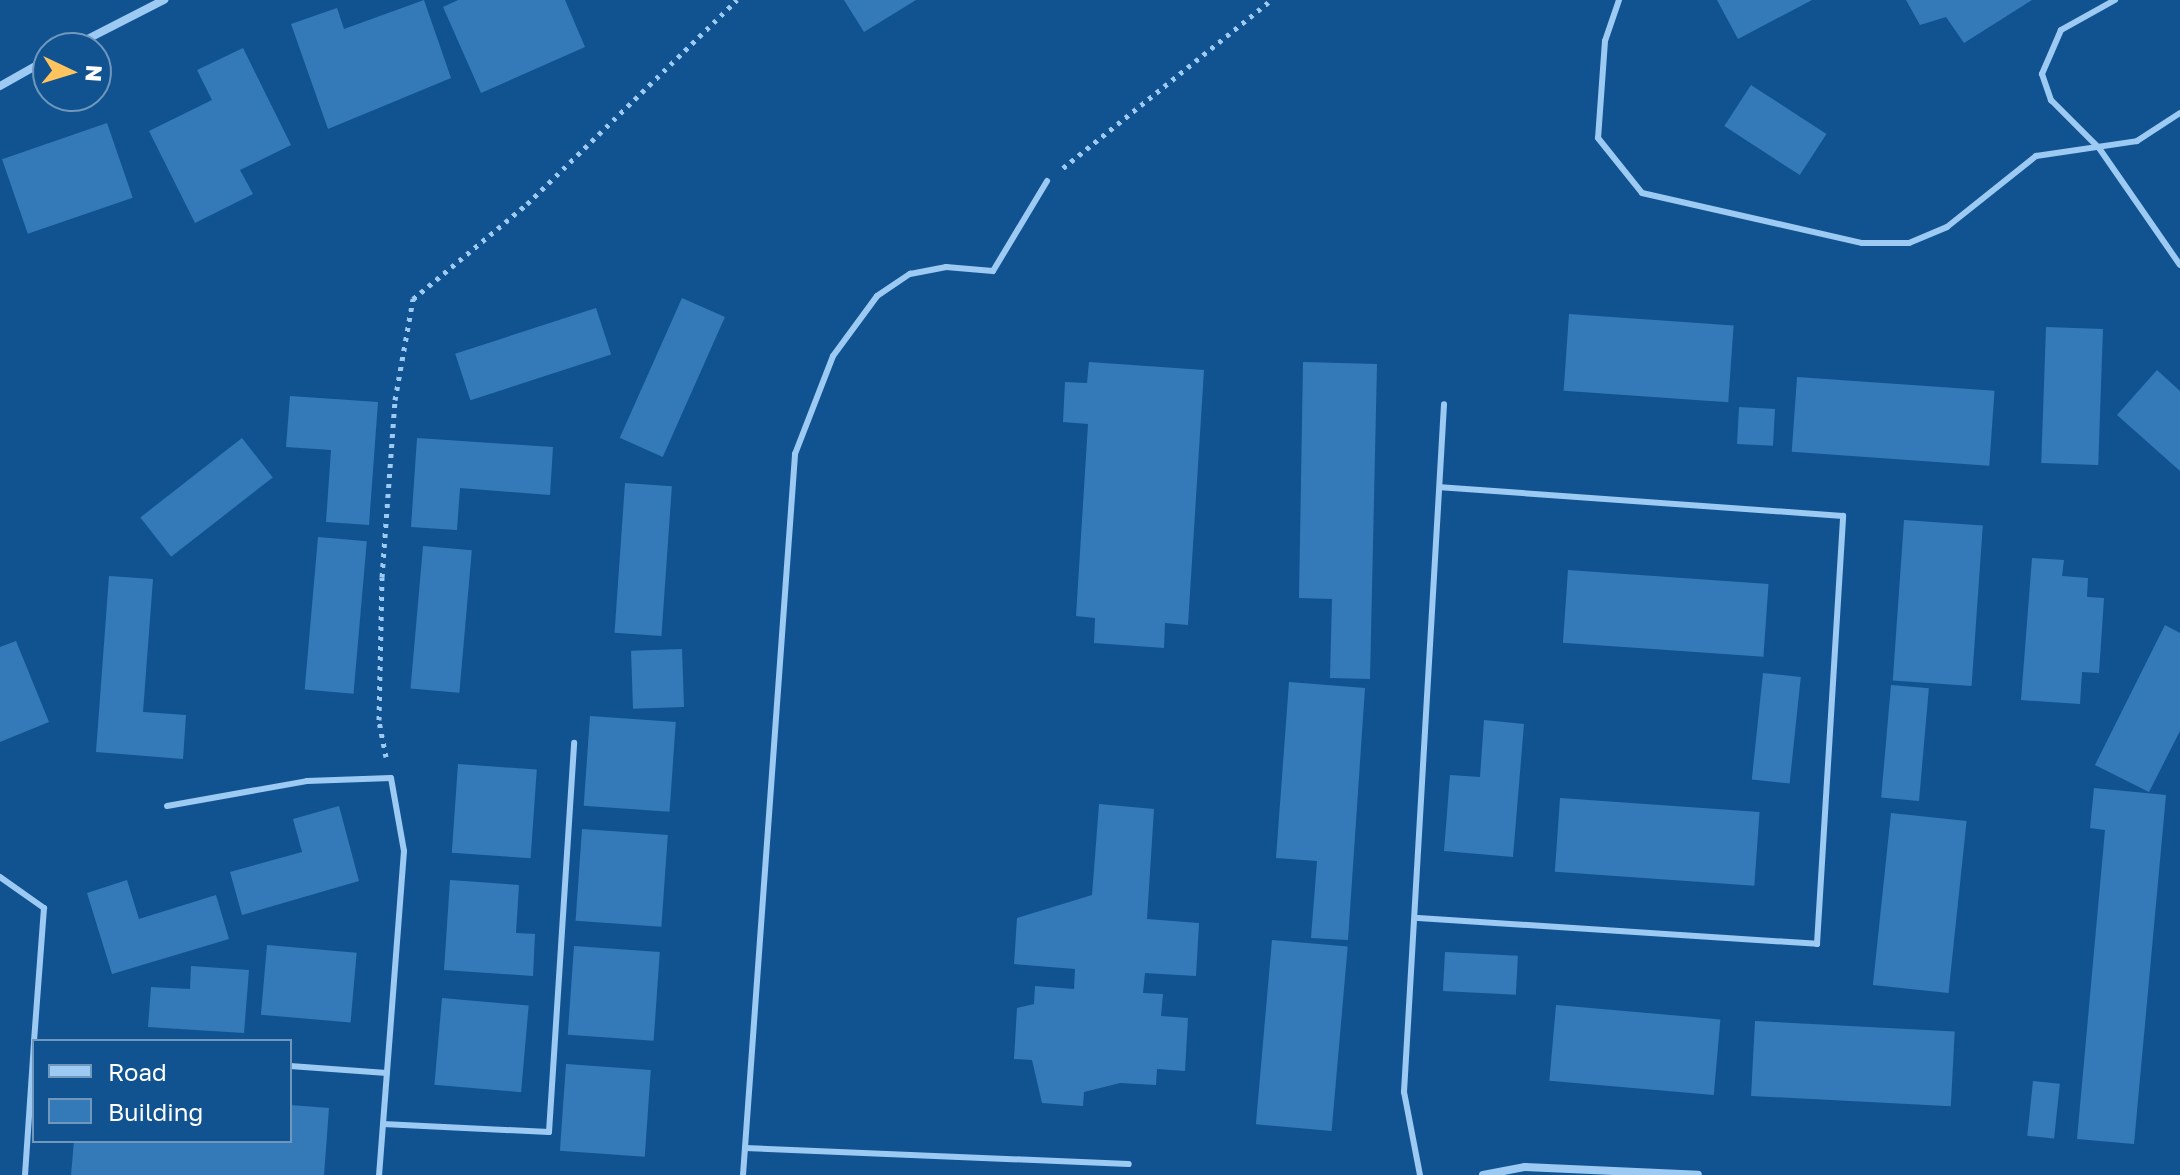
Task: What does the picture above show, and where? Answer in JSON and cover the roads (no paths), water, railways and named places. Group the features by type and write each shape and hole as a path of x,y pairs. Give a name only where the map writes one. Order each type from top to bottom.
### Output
{"street":[{"path":"101,32 164,0"},
{"path":"0,86 32,68"},
{"path":"1483,1175 1525,1167 1698,1175"}],"lane":[{"path":"1619,0 1605,41 1598,138 1642,193 1862,243 1909,243 1947,227 2036,156 2137,141 2180,113"},
{"path":"2115,0 2061,30 2042,74 2051,100 2099,148 2180,265"},
{"path":"743,1175 795,454 833,356 877,296 910,274 946,267 993,271 1047,181"},
{"path":"1420,1175 1404,1092 1418,918 1444,404"},
{"path":"1418,918 1817,944 1843,516 1441,487"},
{"path":"383,1124 549,1132 574,743"},
{"path":"167,806 307,781 391,778 404,851 379,1175"},
{"path":"0,877 44,908 34,1039"},
{"path":"292,1066 387,1073"},
{"path":"25,1175 32,1072"},
{"path":"745,1148 1129,1164"}]}
